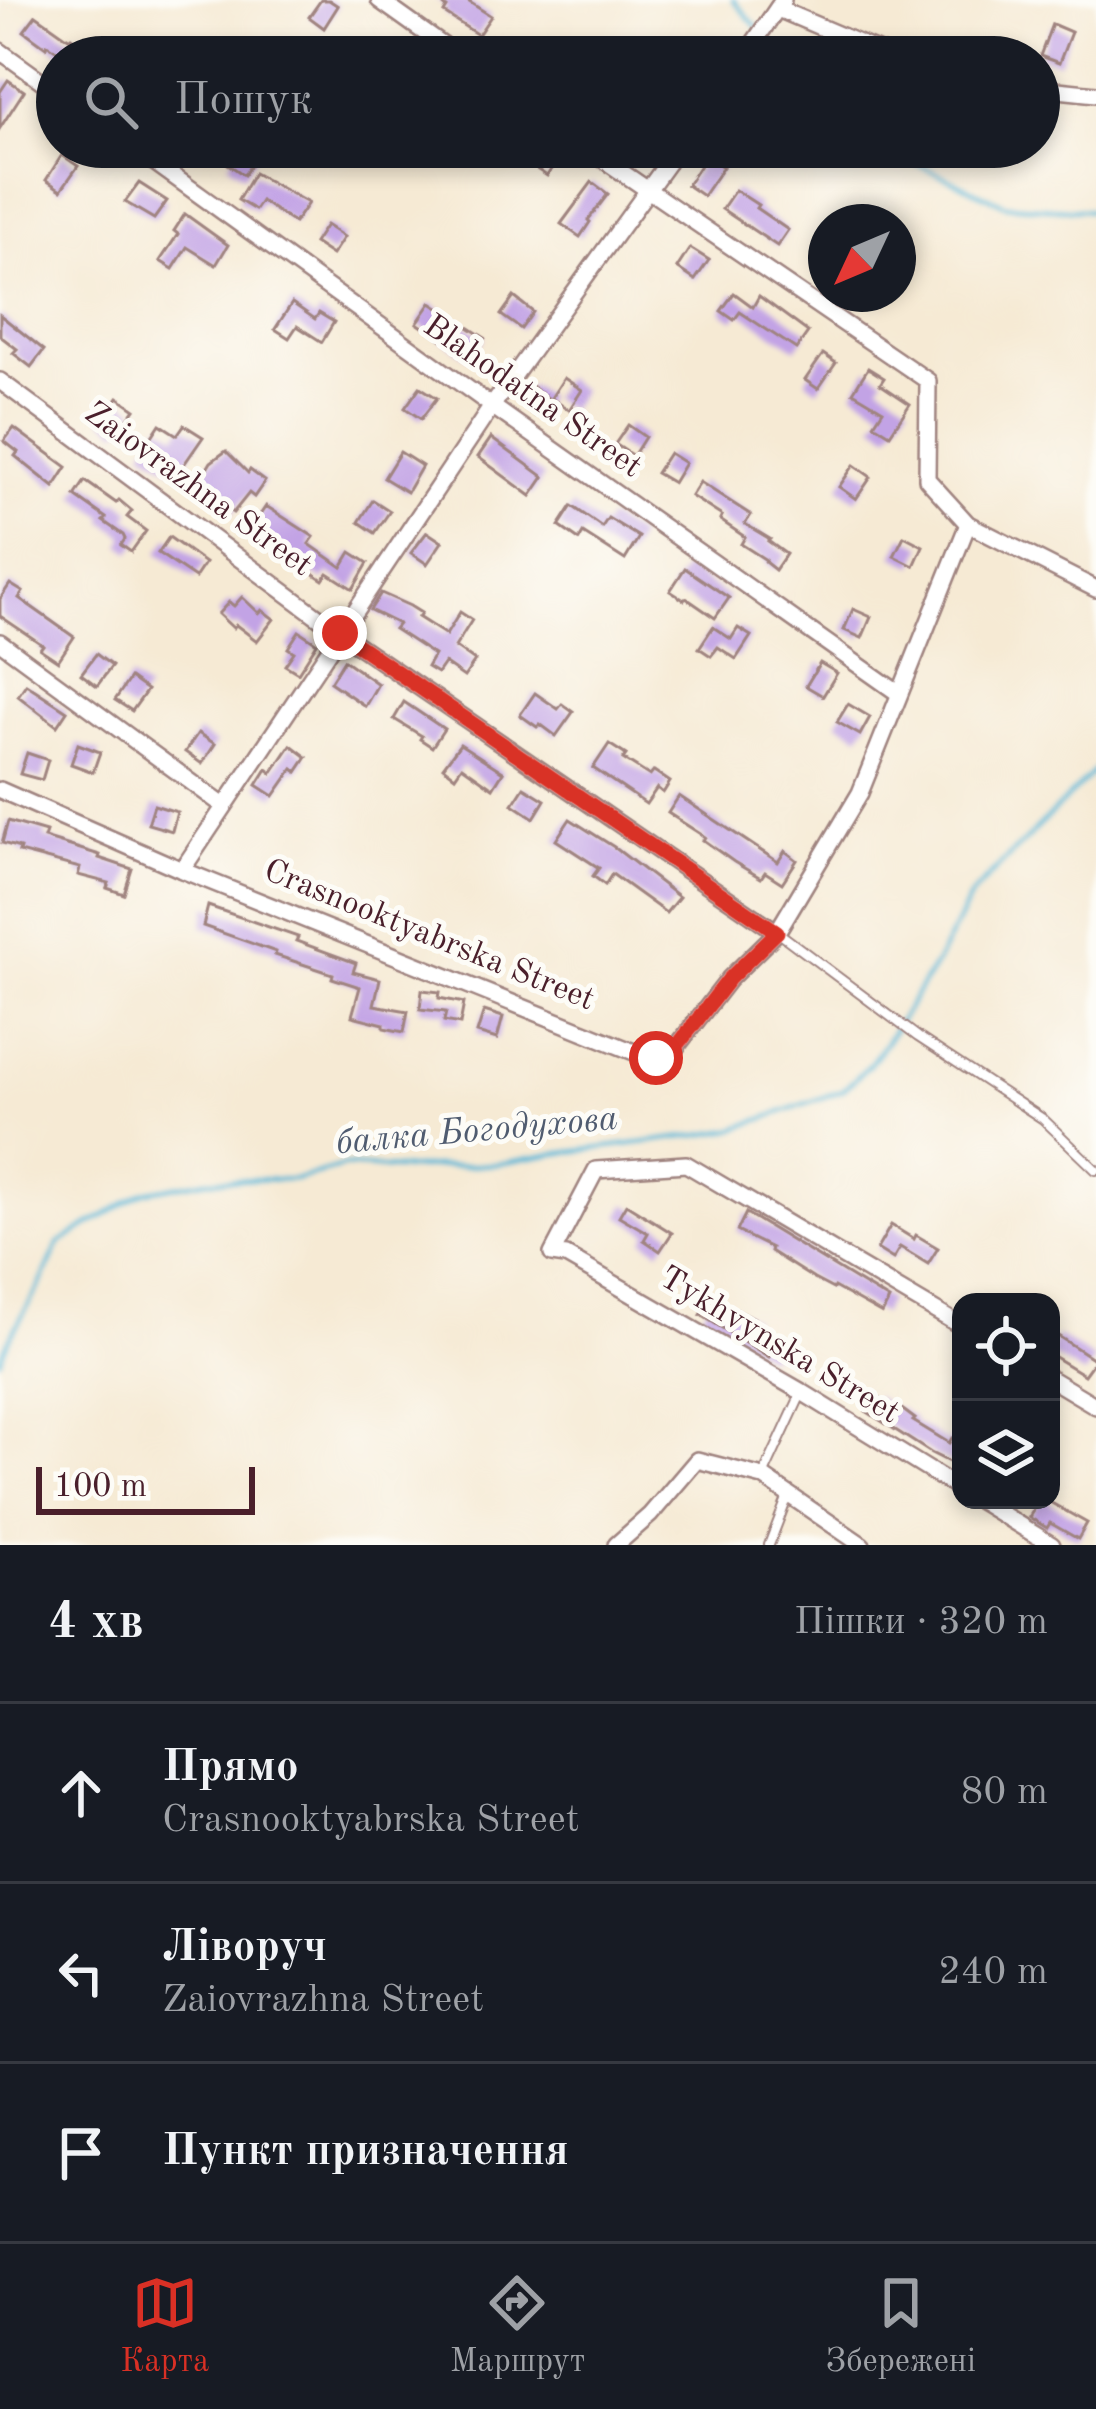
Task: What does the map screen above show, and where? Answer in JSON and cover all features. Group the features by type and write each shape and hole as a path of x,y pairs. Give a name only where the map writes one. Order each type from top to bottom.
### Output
{"street":[{"path":"380,0 430,36"},
{"path":"759,36 780,4 847,36"},
{"path":"0,51 36,77"},
{"path":"1060,90 1096,94"},
{"name":"Blahodatna Street","path":"162,168 898,693"},
{"path":"614,168 928,381 927,479 968,524 1096,589"},
{"path":"182,870 492,406 663,168"},
{"name":"Zaiovrazhna Street","path":"0,381 340,633 777,932"},
{"name":"Crasnooktyabrska Street","path":"0,790 182,870 656,1058 674,1050 729,979 777,932 860,793 968,524"},
{"path":"0,642 224,806"},
{"name":"Tykhvynska Street","path":"952,1321 686,1164 596,1170 552,1254 566,1256 952,1484"},
{"path":"1060,1384 1096,1406"},
{"path":"616,1545 650,1515 697,1460 763,1478 862,1545"},
{"path":"993,1509 1052,1545"}],"lane":[{"path":"777,932 1043,1119 1096,1170"},
{"path":"763,1478 802,1392"},
{"path":"769,1545 788,1494"}],"building":[{"path":"321,0 338,6 324,28 309,17"},
{"path":"437,0 466,0 491,16 478,35 444,13 447,8"},
{"path":"36,15 66,36 36,36 36,40 24,31"},
{"path":"1052,24 1071,32 1060,60 1060,36 1048,36"},
{"path":"8,80 24,91 0,128 0,92"},
{"path":"54,168 77,168 61,190 46,180"},
{"path":"698,168 722,168 703,196 687,185"},
{"path":"254,173 308,203 294,223 261,201 255,210 238,200"},
{"path":"592,182 608,194 580,237 561,224"},
{"path":"139,183 167,201 154,219 125,202"},
{"path":"735,190 788,230 777,246 722,209"},
{"path":"185,214 228,245 216,265 187,247 173,269 160,261"},
{"path":"326,225 344,237 332,255 314,243"},
{"path":"690,248 709,260 695,280 677,268"},
{"path":"734,293 753,307 759,296 808,332 796,349 740,312 734,320 721,311"},
{"path":"514,297 533,312 521,329 501,315"},
{"path":"292,303 315,319 319,313 334,322 322,342 297,326 289,338 275,329"},
{"path":"431,303 485,338 471,359 417,323"},
{"path":"0,315 44,350 31,367 0,336"},
{"path":"823,354 836,363 818,389 805,380"},
{"path":"868,368 884,378 880,384 910,404 890,434 874,424 883,410 853,392"},
{"path":"564,378 582,390 569,410 551,398"},
{"path":"530,385 548,398 535,416 517,403"},
{"path":"420,387 437,398 421,419 405,408"},
{"path":"118,397 135,409 119,431 102,419"},
{"path":"160,424 177,435 184,425 203,437 178,473 143,450"},
{"path":"628,425 645,437 633,456 615,444"},
{"path":"14,428 67,467 54,487 4,441"},
{"path":"491,438 544,477 531,496 478,457"},
{"path":"226,451 248,473 265,481 233,513 196,487 211,462"},
{"path":"400,452 422,466 407,492 384,478"},
{"path":"669,453 685,463 673,483 656,473"},
{"path":"854,465 871,477 856,499 839,487"},
{"path":"85,481 116,503 119,500 132,511 127,517 146,531 131,552 121,545 123,535 103,521 106,518 75,496"},
{"path":"700,482 751,515 745,524 786,554 775,570 741,544 745,537 720,520 722,516 691,496"},
{"path":"373,500 390,511 375,533 359,522"},
{"path":"266,506 314,537 309,544 342,567 351,552 368,563 353,589 328,573 323,580 272,551 277,545 252,527"},
{"path":"572,506 602,527 608,518 639,537 625,560 583,533 579,540 559,526"},
{"path":"427,532 442,542 427,564 411,553"},
{"path":"904,536 923,546 914,566 894,556"},
{"path":"169,537 205,563 195,578 158,553"},
{"path":"685,568 729,598 715,618 670,591"},
{"path":"10,584 23,592 19,598 74,637 58,661 0,616 0,599"},
{"path":"381,593 421,613 418,617 446,635 460,612 472,620 455,647 475,661 464,677 444,663 437,673 427,667 434,655 394,629 398,624 370,610"},
{"path":"242,597 274,619 257,641 218,614"},
{"path":"853,609 871,617 862,638 844,630"},
{"path":"713,627 731,639 738,628 751,636 736,659 718,647 711,656 699,648"},
{"path":"299,631 317,643 298,673 285,665 294,652 288,648"},
{"path":"96,654 112,666 97,686 81,674"},
{"path":"344,660 378,684 365,706 330,682"},
{"path":"820,663 837,673 823,696 806,686"},
{"path":"130,678 147,690 132,711 115,700"},
{"path":"26,684 67,711 57,726 18,696"},
{"path":"535,693 558,709 562,704 573,712 556,736 520,715"},
{"path":"404,702 444,729 432,747 394,719"},
{"path":"848,704 870,717 860,735 837,722"},
{"path":"198,733 215,744 202,764 185,752"},
{"path":"78,744 100,752 93,772 71,764"},
{"path":"460,744 503,772 493,788 462,766 455,776 443,767"},
{"path":"609,744 650,776 654,771 670,782 663,793 657,788 646,804 593,768"},
{"path":"291,745 307,757 274,796 257,785 267,769 272,773"},
{"path":"27,753 48,760 42,780 20,774"},
{"path":"524,787 545,800 534,818 513,804"},
{"path":"679,796 778,862 785,851 797,860 782,883 765,872 761,878 734,862 668,813"},
{"path":"154,805 177,812 172,831 148,824"},
{"path":"570,819 679,897 666,913 612,874 605,885 593,876 599,868 556,840"},
{"path":"8,821 132,869 124,894 107,888 109,883 78,875 80,868 2,843"},
{"path":"208,906 356,963 353,972 380,979 374,1005 408,1011 404,1032 352,1016 360,987 203,926"},
{"path":"422,990 464,1003 460,1024 444,1021 446,1012 420,1009"},
{"path":"484,1011 503,1017 497,1039 477,1033"},
{"path":"626,1204 672,1233 660,1251 644,1240 648,1233 619,1216"},
{"path":"746,1213 889,1300 882,1314 737,1231"},
{"path":"891,1225 938,1248 928,1264 900,1247 893,1259 877,1249"},
{"path":"712,1296 754,1318 751,1324 779,1342 769,1357 701,1315"},
{"path":"1060,1337 1095,1360 1084,1375 1060,1360"},
{"path":"876,1396 949,1443 952,1438 952,1464 931,1453 866,1411"},
{"path":"1060,1508 1087,1523 1078,1539 1029,1517 1034,1509"}],"waterway":[{"path":"733,0 757,27"},
{"path":"926,168 1006,205 1096,211"},
{"name":"балка Богодухова","path":"0,1360 59,1243 144,1192 207,1180 298,1179 344,1166 396,1169 498,1164 701,1135 732,1130 843,1090 886,1042 972,894 1096,769"}],"route":[{"path":"340,633 777,932 729,979 674,1050 656,1058"}]}
